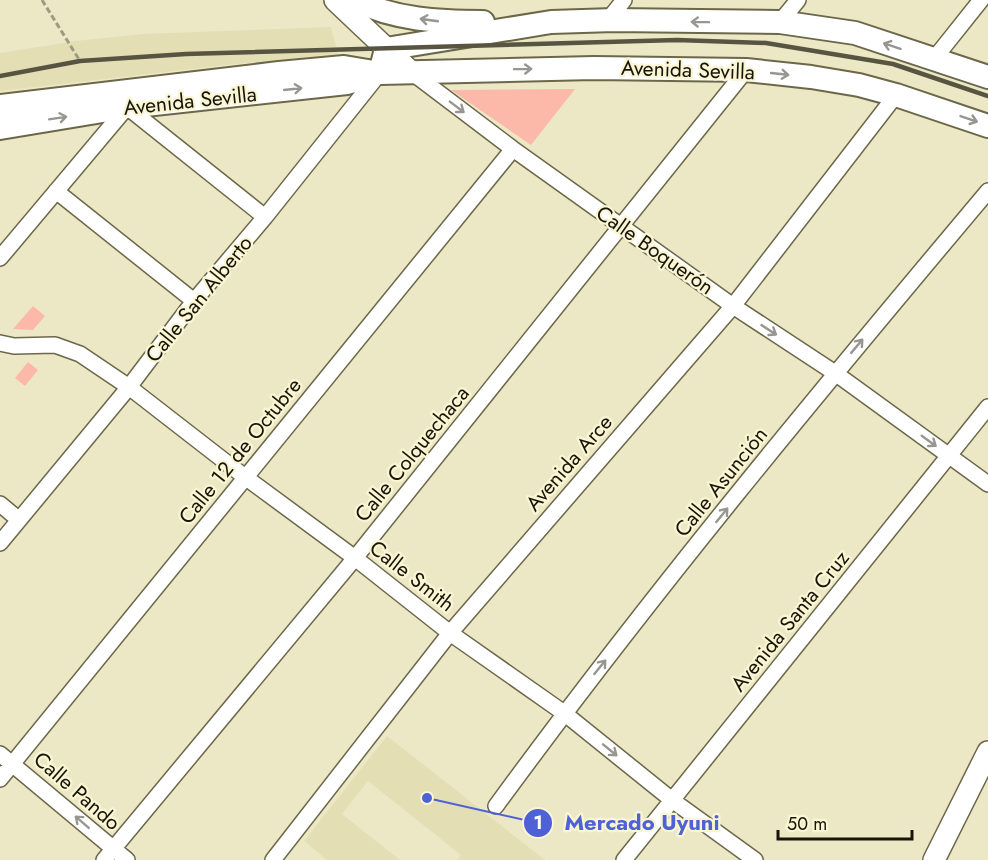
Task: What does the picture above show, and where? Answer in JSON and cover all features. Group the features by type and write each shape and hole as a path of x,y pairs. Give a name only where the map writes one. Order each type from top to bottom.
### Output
{"main road":[{"name":"Calle Boquerón","path":"335,0 410,71"},
{"path":"355,0 368,7 403,17 444,22 608,20 780,22 855,33 988,77"},
{"path":"386,49 551,22"},
{"name":"Calle San Alberto","path":"380,73 386,49"},
{"name":"Avenida Sevilla","path":"0,106 300,71 344,68 380,73 594,68 746,70 859,85 988,126"},
{"name":"Avenida Sevilla","path":"0,128 127,107 347,83 380,73"},
{"path":"933,860 988,752"}],"street":[{"path":"608,20 624,0"},
{"path":"780,22 798,0"},
{"path":"934,59 981,0"},
{"name":"Calle Colquechaca","path":"108,855 355,558 746,70"},
{"name":"Calle Boquerón","path":"410,71 622,227 733,306 835,373 988,484"},
{"name":"Calle San Alberto","path":"0,543 129,387 194,301 265,217 380,73"},
{"name":"Avenida Arce","path":"273,860 450,633 733,306 896,95"},
{"path":"0,258 127,107 265,217"},
{"name":"Calle 12 de Octubre","path":"0,779 513,149"},
{"path":"56,191 194,301"},
{"name":"Calle Asunción","path":"496,806 564,713 835,373 988,191"},
{"name":"Calle Smith","path":"0,344 55,345 80,354 129,387 450,633 564,713 672,800 755,860"},
{"name":"Avenida Santa Cruz","path":"624,860 988,407"},
{"path":"0,504 18,519"},
{"name":"Calle Pando","path":"0,753 108,855 126,860"}],"path":[{"path":"42,0 80,61"}],"shaded area":[{"path":"331,27 338,54 0,91 0,53 76,41 143,34"},
{"path":"575,89 531,145 451,90"},
{"path":"33,306 45,316 33,330 13,329"},
{"path":"28,362 38,370 25,386 15,378"},
{"path":"387,736 545,860 457,860 461,855 368,781 342,814 400,860 327,860 304,841"}],"railway":[{"path":"0,76 80,61 186,54 677,40 766,43 893,64 988,96"}],"place":[{"name":"Mercado Uyuni","path":"427,798"}]}
